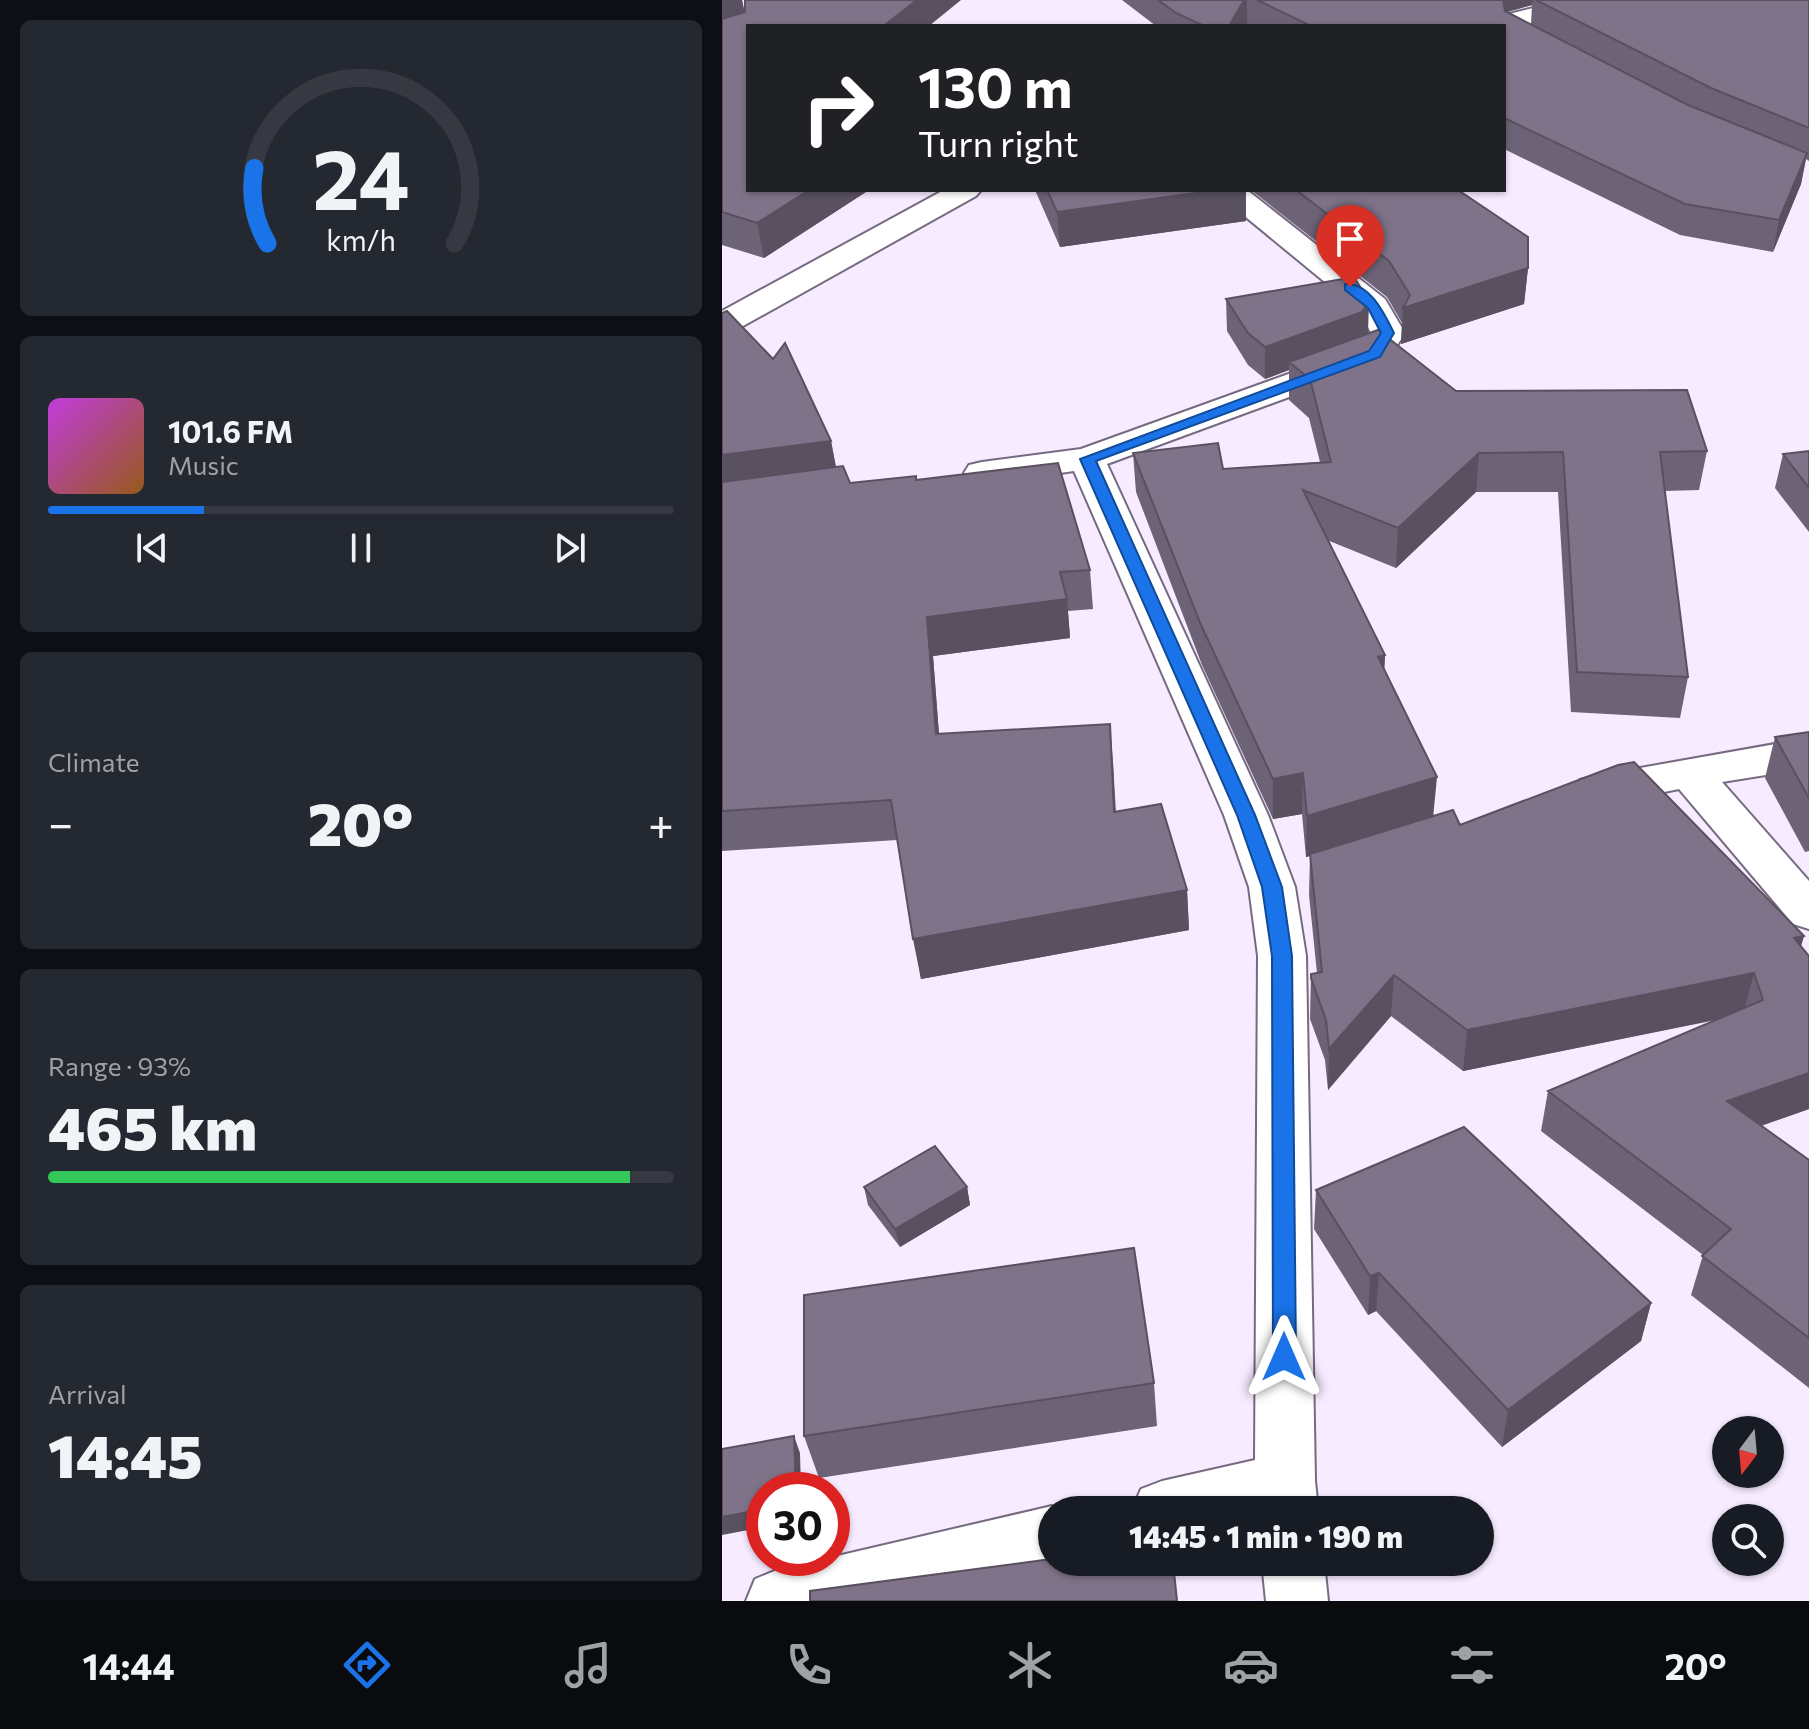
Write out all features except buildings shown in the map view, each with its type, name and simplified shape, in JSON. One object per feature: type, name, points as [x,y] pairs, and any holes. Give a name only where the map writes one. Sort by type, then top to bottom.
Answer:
[{"type":"street","points":[[1506,25],[1596,0]]},
{"type":"street","points":[[1475,12],[1497,24]]},
{"type":"street","points":[[1506,28],[1531,41]]},
{"type":"street","points":[[722,324],[962,192]]},
{"type":"street","points":[[950,477],[1087,459],[1375,354],[1388,333],[1374,306],[1231,192]]},
{"type":"street","points":[[1087,459],[1246,815],[1272,887],[1282,956],[1286,1496]]},
{"type":"street","points":[[1559,798],[1689,772],[1809,753]]},
{"type":"street","points":[[1689,772],[1809,912]]},
{"type":"street","points":[[1272,887],[1317,873]]},
{"type":"street","points":[[777,1601],[1038,1539]]},
{"type":"street","points":[[1294,1576],[1297,1601]]},
{"type":"route","points":[[1284,1357],[1282,956],[1272,887],[1246,815],[1087,459],[1375,354],[1388,333],[1374,306],[1350,287]]}]
